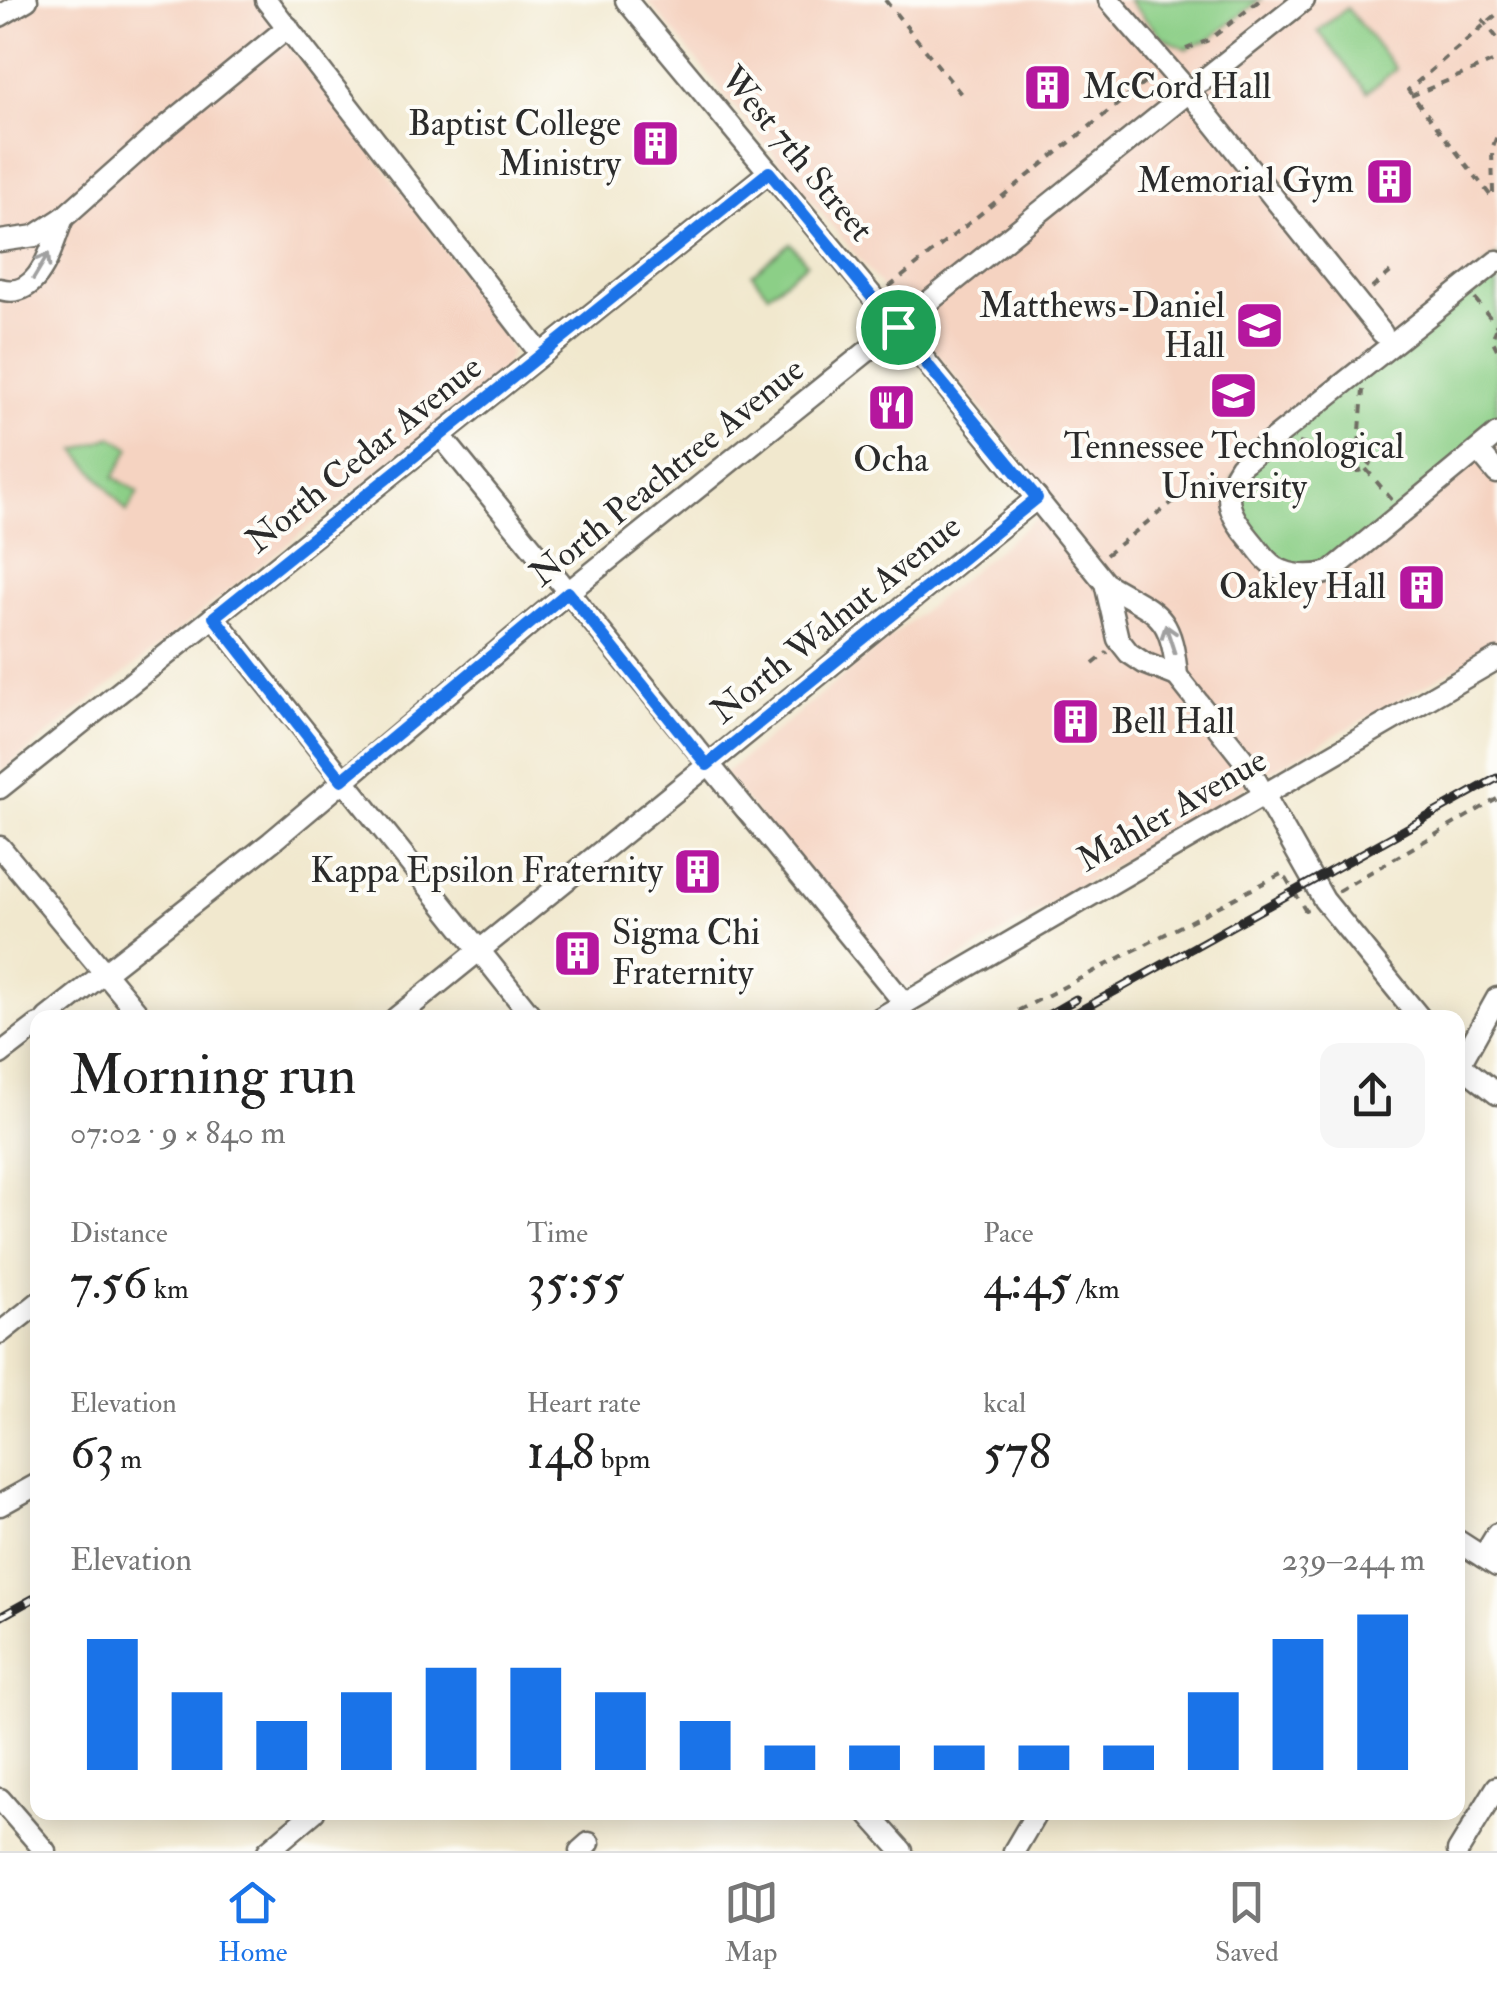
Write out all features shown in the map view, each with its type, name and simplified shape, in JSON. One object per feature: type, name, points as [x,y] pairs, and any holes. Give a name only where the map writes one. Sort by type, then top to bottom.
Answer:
[{"type":"street","points":[[266,0],[540,353]]},
{"type":"street","name":"West 7th Street","points":[[626,0],[1105,583],[1152,608],[1164,622],[1175,652],[1177,676]]},
{"type":"street","points":[[1109,0],[1196,87],[1382,333]]},
{"type":"street","name":"North Peachtree Avenue","points":[[56,1010],[271,842],[568,592],[1304,0]]},
{"type":"street","points":[[0,30],[13,9]]},
{"type":"street","points":[[0,240],[35,236],[63,218],[179,115],[288,27]]},
{"type":"street","name":"North Cedar Avenue","points":[[0,788],[769,172]]},
{"type":"street","points":[[0,288],[21,289],[36,279],[63,218]]},
{"type":"street","points":[[1497,261],[1240,466],[1233,477],[1228,503],[1232,518],[1271,565],[1285,573],[1317,576],[1330,572],[1497,434]]},
{"type":"street","points":[[440,436],[906,1004]]},
{"type":"street","points":[[1482,455],[1497,473]]},
{"type":"street","name":"North Walnut Avenue","points":[[406,1010],[1037,498]]},
{"type":"street","name":"West 7th Street","points":[[1105,583],[1118,639],[1144,663],[1177,676],[1246,762],[1324,900],[1413,1010]]},
{"type":"street","points":[[214,617],[525,1010]]},
{"type":"street","name":"Mahler Avenue","points":[[895,1010],[1497,659]]},
{"type":"street","points":[[0,847],[135,1010]]},
{"type":"street","points":[[1465,1053],[1497,998]]},
{"type":"street","points":[[0,1054],[30,1031]]},
{"type":"street","points":[[1465,1070],[1497,1094]]},
{"type":"street","points":[[0,1333],[30,1309]]},
{"type":"street","points":[[0,1504],[30,1488]]},
{"type":"street","points":[[1465,1545],[1490,1561],[1497,1534]]},
{"type":"street","points":[[1458,1851],[1497,1788]]},
{"type":"street","points":[[0,1799],[45,1851]]},
{"type":"street","points":[[269,1851],[305,1820]]},
{"type":"street","points":[[875,1820],[902,1851]]},
{"type":"street","points":[[1014,1851],[1032,1820]]},
{"type":"path","points":[[885,0],[961,94]]},
{"type":"path","points":[[1186,48],[1209,40],[1260,0]]},
{"type":"path","points":[[1497,14],[1484,21],[1408,90],[1492,194],[1492,149],[1497,136]]},
{"type":"path","points":[[1484,21],[1497,38]]},
{"type":"path","points":[[1410,96],[1497,60]]},
{"type":"path","points":[[889,287],[1157,73]]},
{"type":"path","points":[[1364,294],[1393,270]]},
{"type":"path","points":[[1497,328],[1492,339],[1497,348]]},
{"type":"path","points":[[1356,374],[1363,386],[1358,445]]},
{"type":"path","points":[[1285,431],[1294,441],[1344,457]]},
{"type":"path","points":[[1358,445],[1370,452],[1371,461],[1366,468],[1354,471],[1346,466],[1344,457],[1349,448],[1358,445]]},
{"type":"path","points":[[1219,475],[1222,462]]},
{"type":"path","points":[[1366,468],[1402,512]]},
{"type":"path","points":[[1093,664],[1111,648]]},
{"type":"path","points":[[1019,1010],[1283,873],[1305,910],[1497,799]]},
{"type":"shaded area","points":[[0,0],[255,0],[440,242],[504,335],[511,353],[502,373],[0,773]]},
{"type":"shaded area","name":"Tennessee Technological University","points":[[647,0],[1497,0],[1497,645],[1264,775],[921,982],[909,986],[896,981],[724,774],[1057,501]]},
{"type":"green space","points":[[1128,0],[1260,0],[1209,40],[1186,49],[1161,36]]},
{"type":"green space","points":[[1347,8],[1396,69],[1367,92],[1318,31]]},
{"type":"green space","points":[[790,243],[807,263],[768,294],[752,274]]},
{"type":"green space","points":[[1497,256],[1497,434],[1330,572],[1285,573],[1232,518],[1233,477]]},
{"type":"green space","points":[[112,437],[130,448],[114,477],[138,492],[127,512],[76,450]]},
{"type":"railway","points":[[1081,1010],[1497,778]]},
{"type":"railway","points":[[1057,1010],[1076,999]]},
{"type":"railway","points":[[0,1617],[30,1600]]},
{"type":"place","name":"McCord Hall","points":[[1048,87]]},
{"type":"place","name":"Baptist College Ministry","points":[[656,144]]},
{"type":"place","name":"Memorial Gym","points":[[1389,181]]},
{"type":"place","name":"Matthews-Daniel Hall","points":[[1260,326]]},
{"type":"place","name":"Tennessee Technological University","points":[[1234,395]]},
{"type":"place","name":"Ocha","points":[[891,408]]},
{"type":"place","name":"Oakley Hall","points":[[1421,587]]},
{"type":"place","name":"Bell Hall","points":[[1076,722]]},
{"type":"place","name":"Kappa Epsilon Fraternity","points":[[698,871]]},
{"type":"place","name":"Sigma Chi Fraternity","points":[[577,953]]},
{"type":"route","points":[[769,172],[898,327],[1037,498],[707,765],[568,592],[342,780],[214,617],[769,172]]}]
